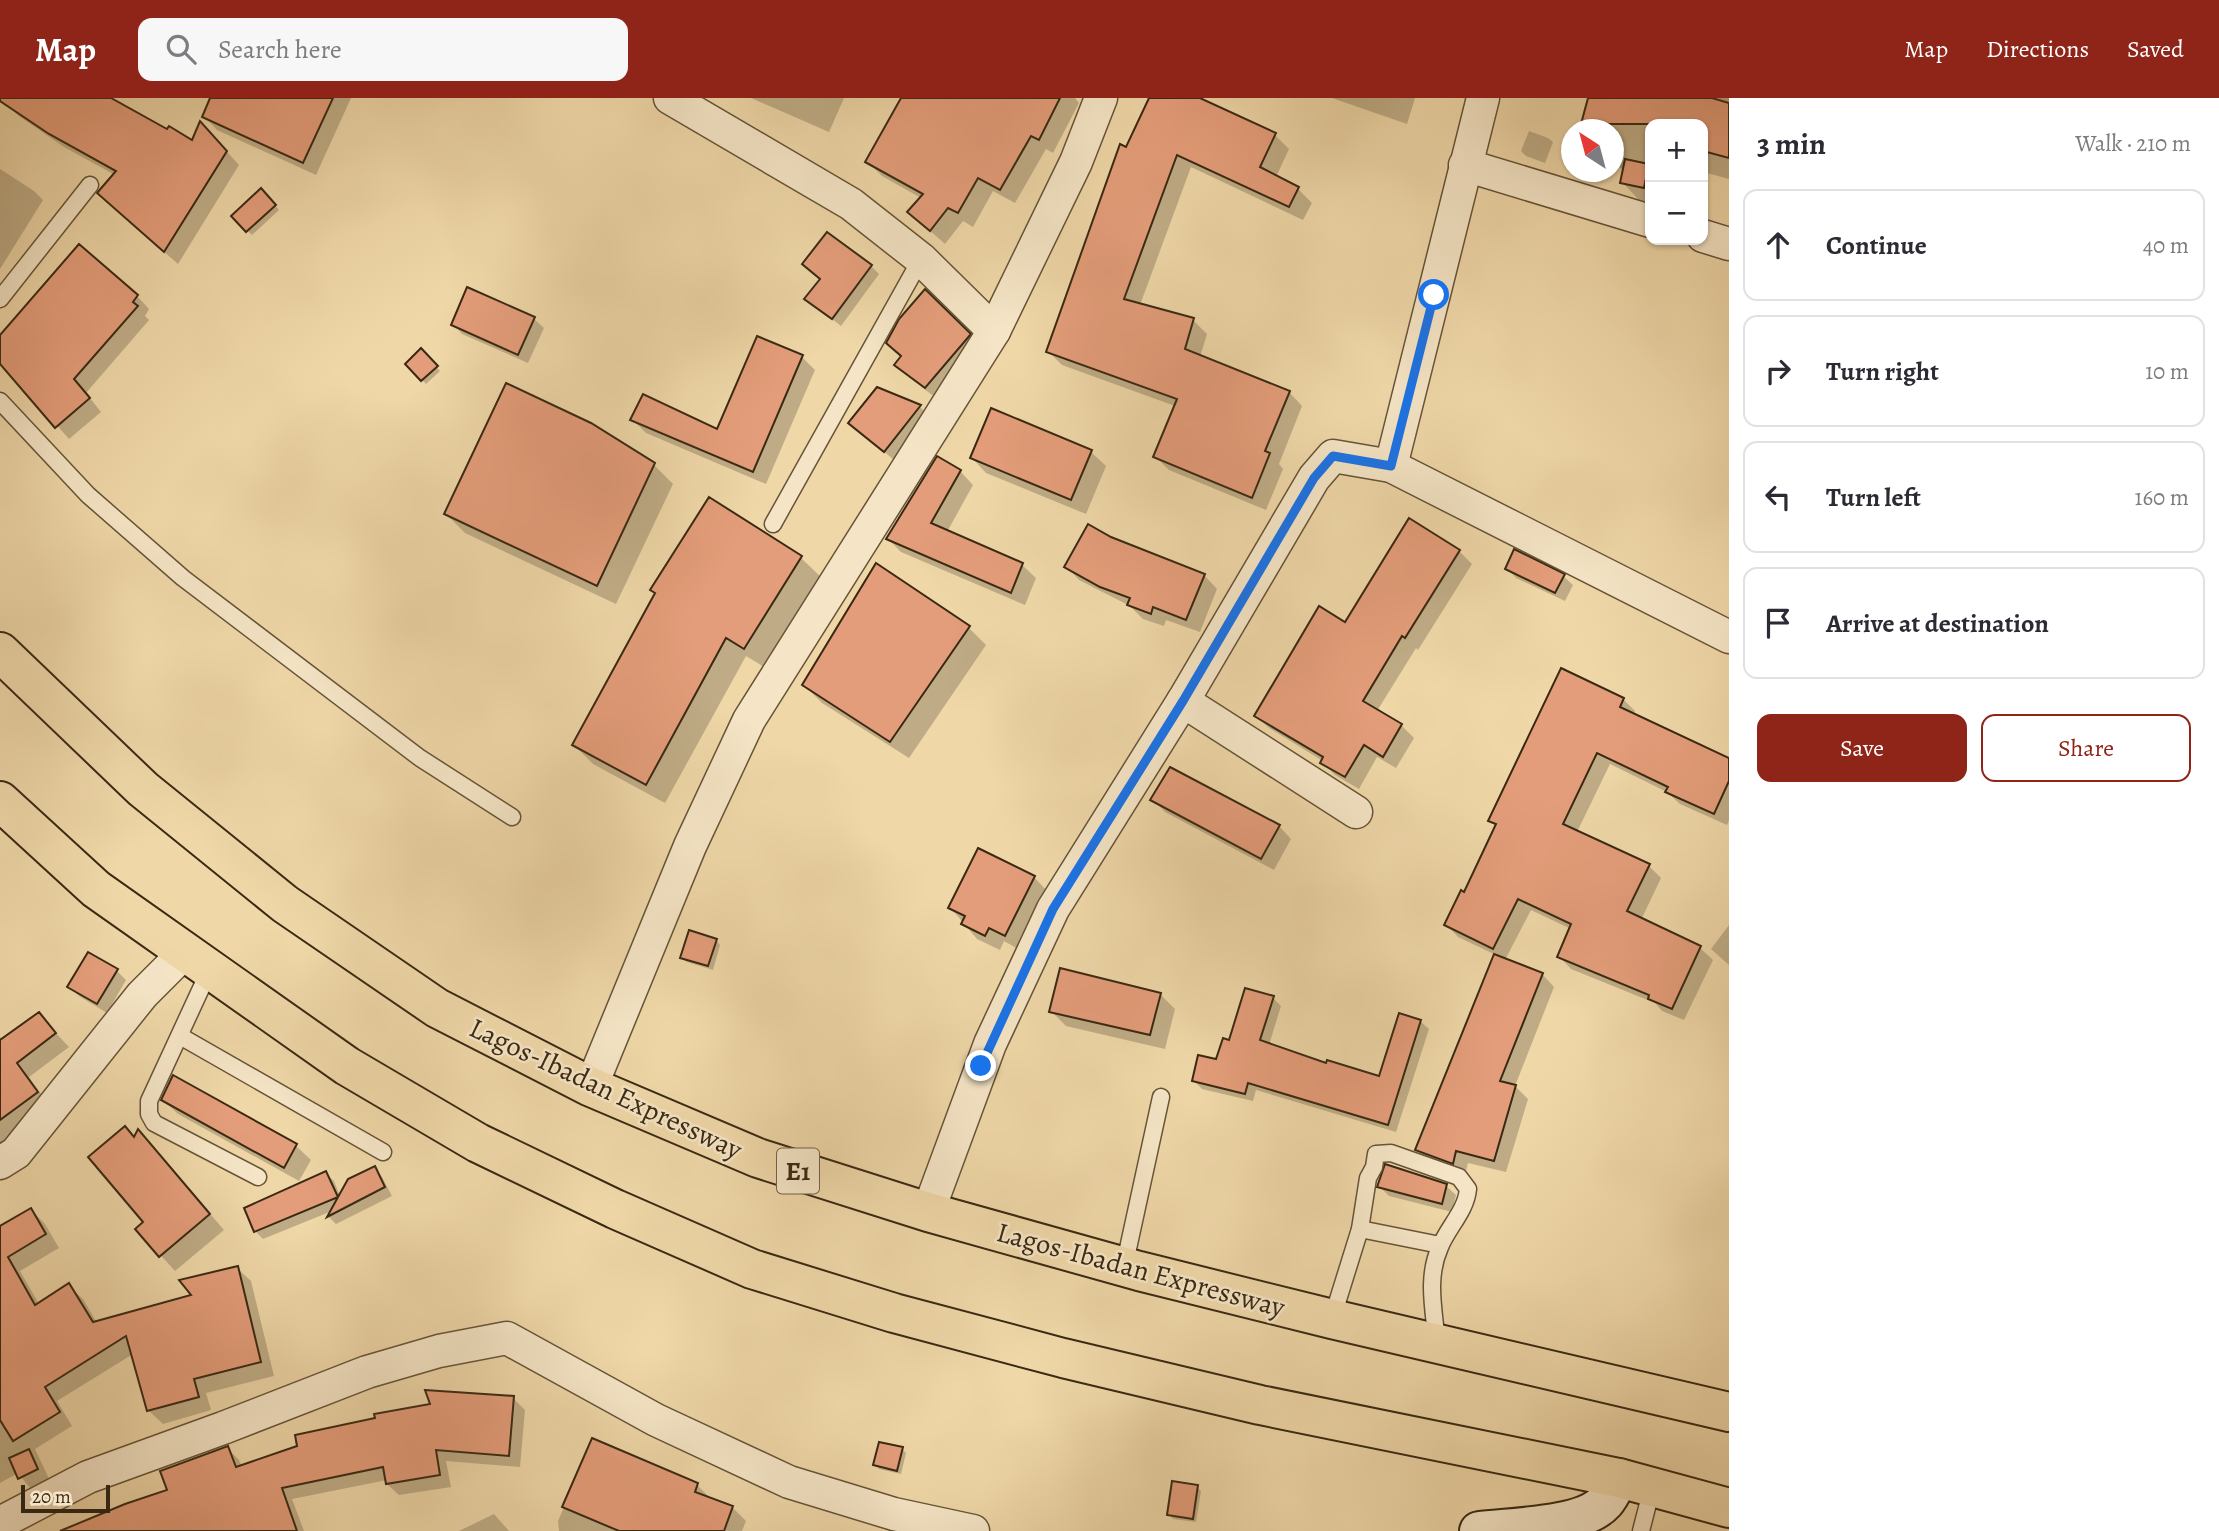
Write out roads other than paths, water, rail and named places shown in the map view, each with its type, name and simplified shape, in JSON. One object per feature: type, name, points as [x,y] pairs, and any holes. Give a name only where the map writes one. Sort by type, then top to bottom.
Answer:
[{"type":"highway","name":"Lagos-Ibadan Expressway","points":[[0,652],[144,789],[285,904],[437,1008],[591,1087],[758,1158],[928,1212],[1124,1267],[1332,1319],[1729,1412]]},
{"type":"highway","points":[[0,801],[96,889],[347,1066],[478,1143],[615,1209],[752,1269],[894,1313],[1063,1358],[1260,1405],[1635,1483],[1723,1511]]},
{"type":"main road","points":[[1479,1531],[1573,1525],[1635,1483]]},
{"type":"street","points":[[670,98],[851,204],[921,259],[994,331]]},
{"type":"street","points":[[591,1087],[690,846],[749,720],[994,331],[1076,162],[1101,98]]},
{"type":"street","points":[[1391,466],[1483,98]]},
{"type":"street","points":[[1465,165],[1645,219]]},
{"type":"street","points":[[1708,238],[1729,244]]},
{"type":"street","points":[[928,1212],[990,1044],[1053,909],[1183,701],[1323,465],[1333,456],[1391,466],[1729,637]]},
{"type":"street","points":[[1183,701],[1356,812]]},
{"type":"street","points":[[0,1163],[16,1153],[142,995],[198,961]]},
{"type":"street","points":[[0,1522],[88,1477],[223,1428],[367,1371],[439,1351],[508,1338],[656,1420],[789,1482],[894,1514],[973,1531]]},
{"type":"lane","points":[[0,299],[90,185]]},
{"type":"lane","points":[[773,524],[921,259]]},
{"type":"lane","points":[[0,401],[88,495],[183,578],[420,758],[512,817]]},
{"type":"lane","points":[[198,961],[180,1036],[149,1101],[149,1114],[154,1123],[258,1177]]},
{"type":"lane","points":[[180,1036],[383,1152]]},
{"type":"lane","points":[[1124,1267],[1161,1097]]},
{"type":"lane","points":[[1332,1319],[1360,1229],[1368,1178],[1374,1167],[1376,1154],[1391,1153],[1459,1177],[1468,1189],[1467,1198],[1440,1245],[1433,1268],[1431,1286],[1437,1343]]},
{"type":"lane","points":[[1360,1229],[1440,1245]]},
{"type":"lane","points":[[1635,1483],[1641,1531]]}]
